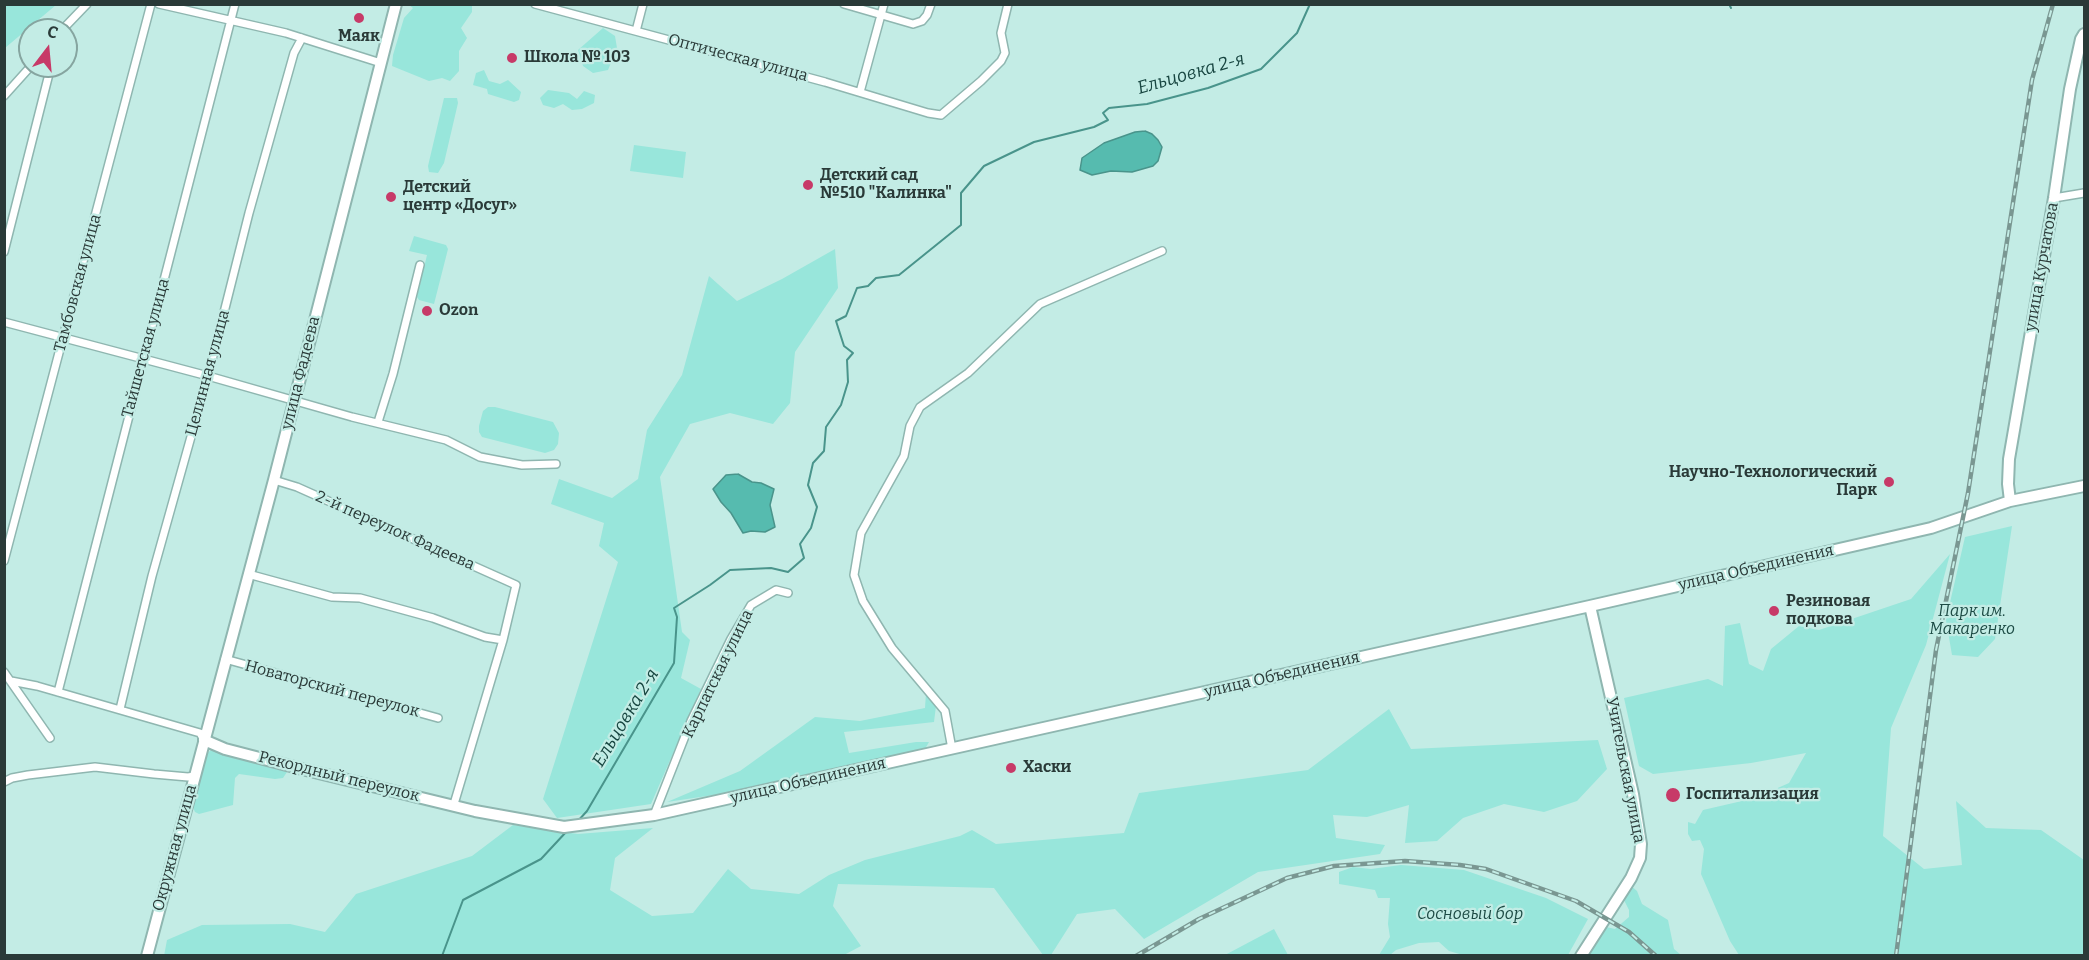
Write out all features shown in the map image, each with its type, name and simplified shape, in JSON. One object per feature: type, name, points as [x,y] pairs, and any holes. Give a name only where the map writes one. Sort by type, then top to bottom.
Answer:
[{"type":"main road","name":"улица Фадеева","points":[[204,740],[274,480],[396,4]]},
{"type":"main road","name":"улица Курчатова","points":[[2010,501],[2008,459],[2054,198],[2070,89],[2081,39],[2085,34]]},
{"type":"main road","name":"улица Объединения","points":[[475,811],[564,827],[654,815],[1931,528],[2010,501],[2085,486]]},
{"type":"main road","name":"Учительская улица","points":[[1581,956],[1636,868],[1640,858],[1641,844],[1633,794],[1590,606]]},
{"type":"main road","name":"Рекордный переулок","points":[[204,740],[302,769],[454,804],[475,811]]},
{"type":"main road","name":"Окружная улица","points":[[147,956],[204,740]]},
{"type":"street","points":[[74,18],[87,4]]},
{"type":"street","name":"Тамбовская улица","points":[[4,561],[151,4]]},
{"type":"street","points":[[159,4],[302,38],[381,63]]},
{"type":"street","name":"Тайшетская улица","points":[[58,692],[235,4]]},
{"type":"street","name":"Оптическая улица","points":[[535,4],[941,115],[1001,61],[1005,53],[1001,33],[1008,4]]},
{"type":"street","points":[[636,30],[643,4]]},
{"type":"street","points":[[844,4],[913,24],[922,21],[931,4]]},
{"type":"street","points":[[860,92],[884,4]]},
{"type":"street","name":"Целинная улица","points":[[120,709],[152,576],[208,376],[249,213],[294,53],[302,38]]},
{"type":"street","points":[[4,96],[20,78]]},
{"type":"street","points":[[4,252],[48,78]]},
{"type":"street","points":[[2054,198],[2085,193]]},
{"type":"street","points":[[952,749],[945,711],[892,648],[863,601],[854,575],[861,533],[904,456],[910,426],[920,407],[968,374],[1040,304],[1162,250]]},
{"type":"street","points":[[378,422],[393,374],[420,265]]},
{"type":"street","points":[[4,322],[446,440],[480,457],[522,465],[556,464]]},
{"type":"street","name":"2-й переулок Фадеева","points":[[274,480],[297,487],[516,585],[503,640]]},
{"type":"street","points":[[248,574],[332,597],[360,598],[433,618],[485,637],[503,640],[454,804]]},
{"type":"street","name":"Карпатская улица","points":[[654,815],[691,721],[731,639],[751,605],[776,590],[788,593]]},
{"type":"street","name":"Новаторский переулок","points":[[225,659],[438,718]]},
{"type":"street","points":[[4,672],[50,738]]},
{"type":"street","points":[[11,681],[120,709],[200,733],[204,740]]},
{"type":"street","points":[[4,782],[12,778],[34,774],[94,767],[195,776]]},
{"type":"green space","points":[[5,4],[56,4],[41,18],[18,18],[18,37],[5,48]]},
{"type":"green space","points":[[409,5],[472,5],[472,12],[461,28],[467,38],[459,51],[459,71],[450,81],[442,78],[429,81],[392,66],[404,18],[413,8]]},
{"type":"green space","points":[[603,28],[615,36],[617,48],[608,70],[593,73],[583,66],[578,50]]},
{"type":"green space","points":[[484,70],[489,81],[500,84],[508,80],[521,92],[519,100],[514,102],[488,94],[487,89],[473,85],[476,73]]},
{"type":"green space","points":[[548,90],[569,93],[577,99],[584,91],[595,95],[594,103],[582,109],[572,110],[563,104],[554,108],[543,105],[540,98]]},
{"type":"green space","points":[[444,98],[457,98],[458,103],[444,163],[438,173],[429,172],[428,166]]},
{"type":"green space","points":[[634,145],[686,152],[683,178],[630,171]]},
{"type":"green space","points":[[414,236],[446,245],[448,249],[434,304],[419,300],[417,297],[427,255],[409,251]]},
{"type":"green space","points":[[835,249],[838,288],[795,352],[790,403],[773,424],[730,413],[690,424],[660,477],[682,632],[690,640],[681,678],[701,689],[651,804],[557,818],[543,799],[618,562],[599,546],[604,523],[551,504],[559,479],[612,498],[638,479],[647,430],[682,375],[709,276],[737,301]]},
{"type":"green space","points":[[488,407],[553,422],[559,433],[558,444],[554,450],[545,453],[482,437],[479,426],[483,411]]},
{"type":"green space","name":"Парк им. Макаренко","points":[[2012,526],[1995,639],[1978,657],[1952,655],[1946,620],[1965,537]]},
{"type":"green space","points":[[1950,554],[1926,645],[1891,728],[1883,836],[1924,869],[1962,865],[1956,801],[1986,828],[2041,830],[2084,860],[2084,955],[1739,955],[1730,941],[1701,874],[1704,849],[1700,840],[1692,841],[1688,834],[1688,822],[1695,824],[1703,810],[1755,798],[1789,783],[1806,753],[1751,763],[1653,774],[1639,766],[1624,698],[1708,679],[1723,686],[1725,626],[1740,623],[1749,664],[1763,671],[1771,649],[1799,626],[1819,630],[1911,599]]},
{"type":"green space","points":[[926,693],[936,706],[934,722],[844,732],[849,753],[929,742],[925,749],[747,790],[667,802],[740,771],[815,717],[860,721],[925,708]]},
{"type":"green space","points":[[1389,709],[1411,749],[1598,740],[1607,769],[1577,801],[1544,812],[1504,804],[1463,818],[1437,841],[1405,843],[1409,805],[1367,817],[1333,815],[1336,838],[1385,845],[1380,854],[1258,872],[1144,939],[1115,909],[1077,914],[1051,955],[1043,955],[994,888],[838,884],[833,906],[861,946],[844,955],[164,956],[167,940],[202,925],[290,924],[325,932],[356,894],[472,856],[513,825],[578,834],[653,828],[615,858],[610,890],[652,916],[693,913],[728,869],[751,889],[799,894],[829,875],[865,860],[960,836],[972,830],[996,844],[1124,833],[1139,793],[1308,770]]},
{"type":"green space","points":[[211,750],[285,768],[287,772],[283,778],[275,779],[239,774],[235,778],[233,805],[199,814],[195,812],[191,803],[204,756]]},
{"type":"green space","name":"Сосновый бор","points":[[1401,865],[1464,870],[1546,898],[1588,919],[1568,955],[1463,955],[1449,951],[1439,942],[1419,943],[1396,950],[1390,955],[1379,955],[1390,937],[1388,924],[1390,898],[1378,898],[1375,890],[1339,884],[1339,872],[1353,867],[1371,869]]},
{"type":"green space","points":[[1630,885],[1637,891],[1642,904],[1668,920],[1674,949],[1681,955],[1587,956],[1606,927],[1615,929],[1629,917],[1629,910],[1624,900],[1625,888]]},
{"type":"green space","points":[[1274,929],[1288,955],[1225,955]]},
{"type":"shaded area","points":[[1145,131],[1152,134],[1162,147],[1158,161],[1153,166],[1132,172],[1111,171],[1092,175],[1080,170],[1082,158],[1104,143],[1135,132]]},
{"type":"shaded area","points":[[738,474],[752,482],[774,489],[770,505],[775,527],[765,532],[743,533],[721,502],[713,489],[726,475]]},
{"type":"waterway","name":"Ельцовка 2-я","points":[[577,822],[587,811],[674,663],[677,617],[674,608],[730,570],[771,568],[788,572],[804,558],[800,544],[811,528],[817,507],[808,485],[813,463],[824,451],[826,427],[841,405],[848,382],[847,360],[853,353],[844,346],[836,321],[846,316],[857,288],[868,286],[876,278],[899,275],[961,225],[961,193],[984,166],[1034,142],[1094,127],[1108,120],[1103,113],[1109,108],[1147,104],[1208,88],[1261,69],[1297,33],[1310,4]]},
{"type":"waterway","name":"Ельцовка 2-я","points":[[1729,4],[1731,8]]},
{"type":"waterway","name":"Ельцовка 2-я","points":[[442,956],[463,900],[541,859],[567,831]]},
{"type":"railway","points":[[1896,956],[1936,650],[1968,493],[2032,80],[2053,4]]},
{"type":"railway","points":[[1136,956],[1199,919],[1287,878],[1334,866],[1405,861],[1486,869],[1576,901],[1629,932],[1656,956]]},
{"type":"place","name":"Маяк","points":[[359,18]]},
{"type":"place","name":"Школа № 103","points":[[512,58]]},
{"type":"place","name":"Детский сад №510 \"Калинка\"","points":[[808,185]]},
{"type":"place","name":"Детский центр «Досуг»","points":[[391,197]]},
{"type":"place","name":"Ozon","points":[[427,311]]},
{"type":"place","name":"Научно-Технологический Парк","points":[[1889,482]]},
{"type":"place","name":"Резиновая подкова","points":[[1774,611]]},
{"type":"place","name":"Хаски","points":[[1011,768]]},
{"type":"place","name":"Госпитализация","points":[[1673,795]]}]
